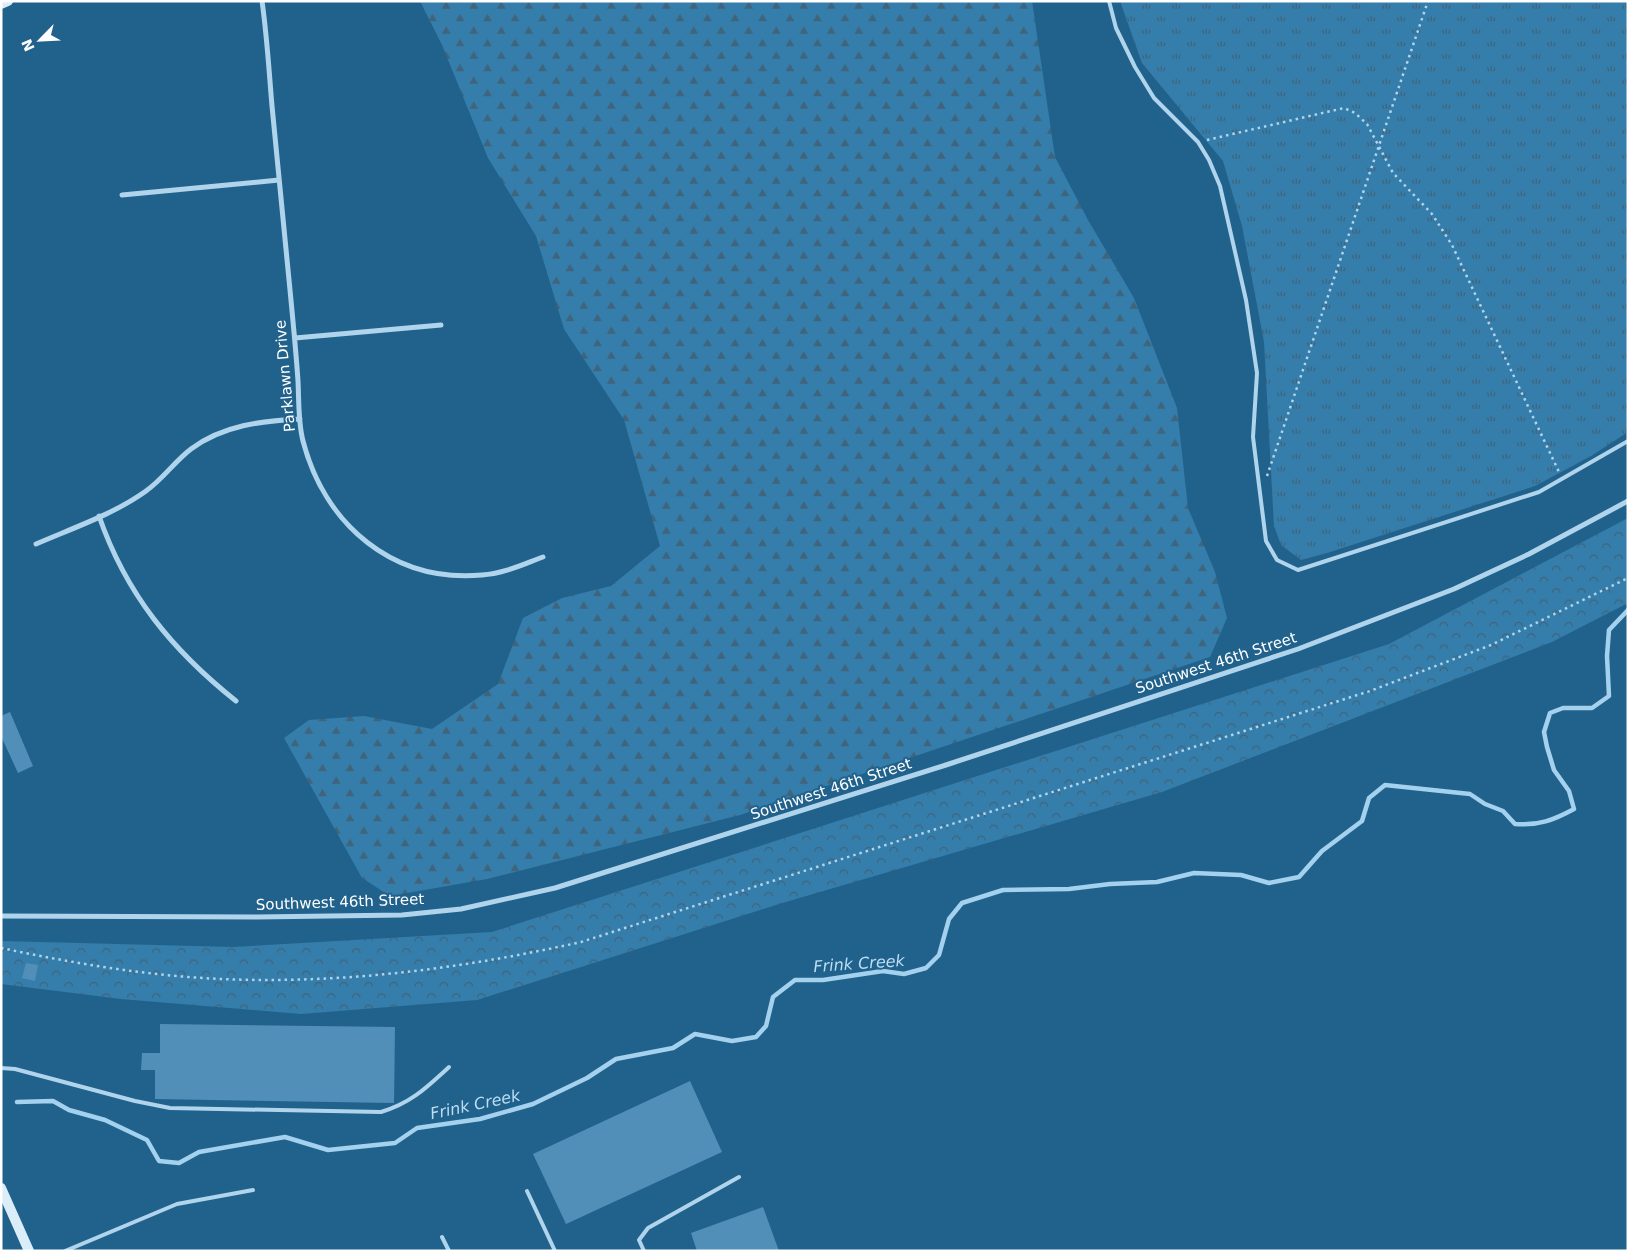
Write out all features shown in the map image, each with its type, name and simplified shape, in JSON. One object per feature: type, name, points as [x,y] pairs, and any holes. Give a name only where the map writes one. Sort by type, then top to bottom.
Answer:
[{"type":"main road","points":[[1,4],[8,1]]},
{"type":"main road","points":[[1,1188],[28,1251]]},
{"type":"street","name":"Parklawn Drive","points":[[262,1],[295,338],[300,419],[303,439],[313,472],[329,502],[361,538],[388,557],[410,566],[450,576],[499,573],[544,557]]},
{"type":"street","points":[[122,195],[279,180]]},
{"type":"street","points":[[295,338],[441,325]]},
{"type":"street","points":[[36,544],[124,505],[148,490],[192,448],[219,433],[248,423],[300,419]]},
{"type":"street","name":"Southwest 46th Street","points":[[1,916],[402,915],[462,908],[555,888],[940,767],[1298,649],[1454,589],[1529,554],[1628,501]]},
{"type":"street","points":[[99,516],[130,585],[151,618],[176,648],[203,675],[236,701]]},
{"type":"lane","points":[[1109,1],[1116,28],[1135,68],[1154,98],[1198,142],[1209,160],[1220,186],[1246,300],[1257,373],[1253,437],[1260,496],[1266,541],[1277,560],[1298,570],[1539,492],[1628,441]]},
{"type":"lane","points":[[1,1068],[15,1069],[135,1101],[170,1108],[381,1112],[400,1106],[418,1095],[449,1067]]},
{"type":"lane","points":[[644,1251],[639,1240],[648,1228],[739,1177]]},
{"type":"lane","points":[[65,1251],[177,1204],[253,1190]]},
{"type":"lane","points":[[527,1191],[555,1251]]},
{"type":"lane","points":[[442,1237],[449,1251]]},
{"type":"path","points":[[1260,496],[1428,1]]},
{"type":"path","points":[[1198,142],[1344,108],[1355,113],[1367,124],[1378,148],[1393,173],[1432,214],[1452,245],[1562,480]]},
{"type":"path","points":[[1,948],[126,970],[188,977],[253,980],[386,975],[452,967],[522,955],[581,942],[1370,691],[1491,645],[1628,578]]},
{"type":"green space","points":[[420,1],[1032,1],[1055,157],[1088,220],[1134,298],[1177,408],[1188,508],[1215,572],[1227,618],[1210,657],[740,815],[487,879],[390,896],[362,878],[284,738],[309,720],[364,716],[432,729],[498,684],[523,618],[562,598],[611,586],[660,546],[624,420],[564,329],[536,236],[488,158],[442,45]]},
{"type":"green space","points":[[1120,1],[1628,1],[1628,432],[1591,456],[1535,486],[1301,560],[1281,545],[1274,526],[1264,342],[1242,226],[1223,161],[1142,63]]},
{"type":"green space","points":[[1628,518],[1628,603],[1552,642],[1162,792],[779,904],[477,1000],[301,1014],[121,999],[1,984],[1,941],[233,947],[492,932],[1389,644]]},
{"type":"building","points":[[10,712],[33,766],[18,773],[1,736],[1,716]]},
{"type":"building","points":[[26,963],[38,965],[35,981],[22,978]]},
{"type":"building","points":[[160,1024],[395,1027],[394,1103],[155,1099],[155,1070],[141,1070],[142,1053],[160,1053]]},
{"type":"building","points":[[690,1081],[722,1152],[566,1224],[533,1154]]},
{"type":"building","points":[[763,1207],[779,1251],[697,1251],[691,1233]]},
{"type":"waterway","name":"Frink Creek","points":[[17,1102],[53,1101],[69,1110],[105,1120],[147,1140],[159,1161],[179,1163],[199,1152],[285,1137],[328,1150],[395,1143],[417,1128],[480,1119],[533,1104],[587,1078],[616,1059],[673,1048],[695,1034],[732,1041],[756,1037],[766,1026],[773,997],[795,980],[823,980],[883,971],[904,974],[926,968],[939,955],[949,919],[962,903],[1003,890],[1069,889],[1110,884],[1157,882],[1194,873],[1241,875],[1269,883],[1299,877],[1322,851],[1362,821],[1369,798],[1385,785],[1470,794],[1485,804],[1503,811],[1515,824],[1531,824],[1546,821],[1574,809],[1569,791],[1554,770],[1547,747],[1544,732],[1550,713],[1563,708],[1592,708],[1609,696],[1607,656],[1609,630],[1628,610]]}]
